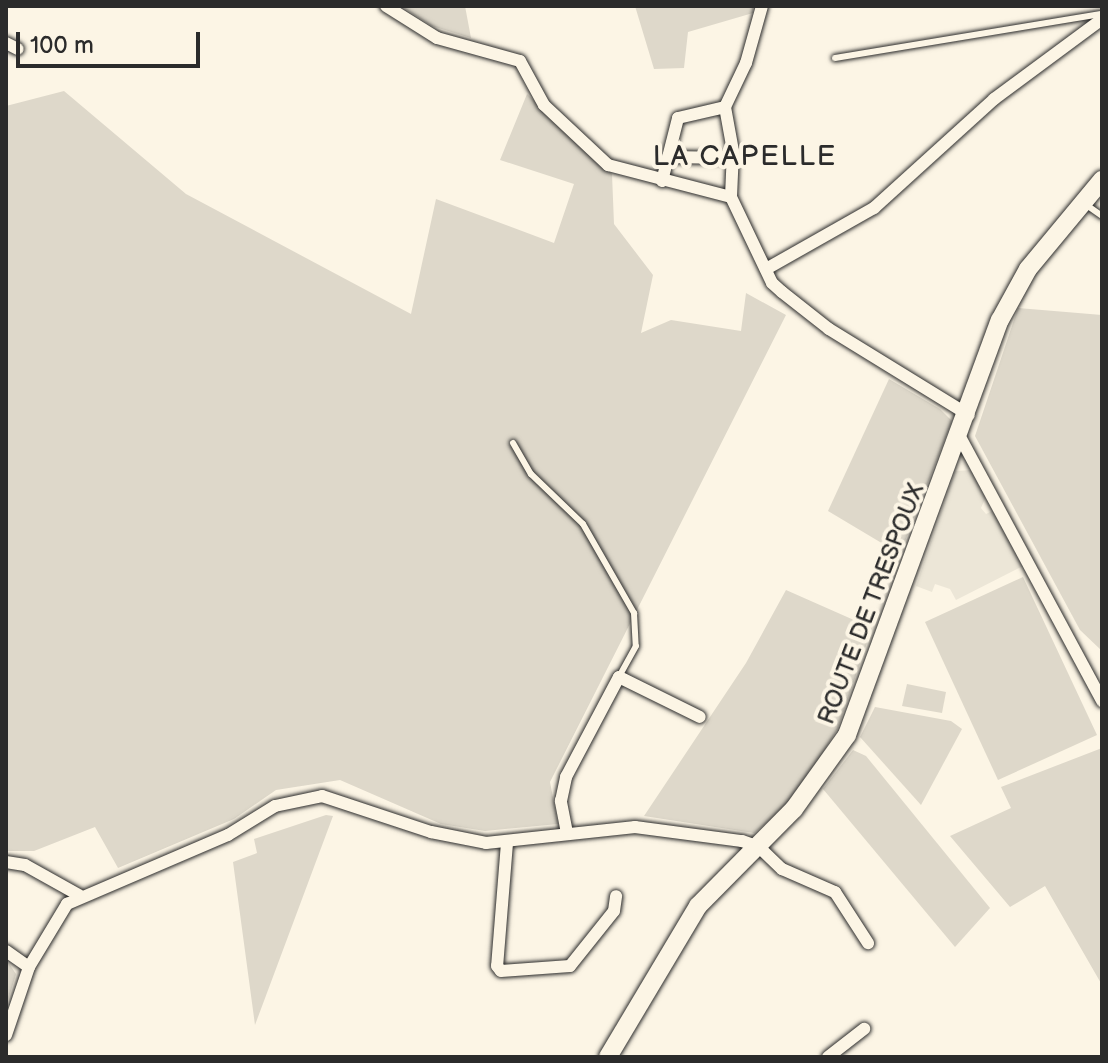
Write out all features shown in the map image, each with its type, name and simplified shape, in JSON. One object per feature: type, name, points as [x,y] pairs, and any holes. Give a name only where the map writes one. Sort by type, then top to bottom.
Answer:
[{"type":"street","points":[[386,6],[437,38],[520,61],[544,105],[608,165],[731,197]]},
{"type":"street","points":[[762,6],[728,112],[733,158],[731,197],[766,269],[782,292],[829,329],[969,415]]},
{"type":"street","points":[[766,269],[874,208],[994,99],[1102,16]]},
{"type":"street","points":[[662,181],[678,118],[728,112]]},
{"type":"street","points":[[668,157],[733,158]]},
{"type":"street","name":"ROUTE DE TRESPOUX","points":[[608,1057],[698,906],[794,809],[847,735],[969,415],[1000,320],[1028,269],[1102,180]]},
{"type":"street","points":[[960,437],[1102,701]]},
{"type":"street","points":[[567,833],[561,801],[566,777],[619,677],[700,717]]},
{"type":"street","points":[[6,1035],[29,967],[48,929],[79,895],[228,835],[275,806],[322,796],[458,840],[507,843],[567,833],[635,827],[759,847],[782,869],[835,892],[868,943]]},
{"type":"street","points":[[507,843],[497,966],[501,971],[570,966],[614,911],[616,896]]},
{"type":"street","points":[[6,862],[25,865],[79,895]]},
{"type":"street","points":[[6,951],[29,967]]},
{"type":"street","points":[[828,1057],[864,1029]]},
{"type":"lane","points":[[835,58],[1102,16]]},
{"type":"lane","points":[[1083,202],[1102,216]]},
{"type":"lane","points":[[513,443],[531,474],[583,524],[634,613],[636,646],[619,677]]},
{"type":"shaded area","points":[[401,6],[465,6],[471,38],[432,26]]},
{"type":"shaded area","points":[[635,6],[753,6],[753,13],[688,32],[684,68],[654,69]]},
{"type":"shaded area","points":[[64,91],[186,194],[411,314],[436,199],[554,243],[574,184],[500,160],[527,94],[612,174],[614,224],[653,275],[641,333],[671,320],[741,331],[746,293],[786,315],[550,782],[558,824],[485,831],[441,824],[340,780],[276,790],[234,819],[118,868],[95,827],[34,851],[6,851],[6,106]]},
{"type":"shaded area","points":[[1018,308],[1102,315],[1102,651],[1080,630],[975,436]]},
{"type":"shaded area","points":[[889,379],[940,409],[952,421],[900,554],[828,511]]},
{"type":"shaded area","points":[[975,470],[987,494],[981,508],[986,514],[996,509],[1025,565],[956,600],[950,589],[935,584],[932,592],[916,586],[955,471]]},
{"type":"shaded area","points":[[1023,577],[1097,735],[998,780],[925,622]]},
{"type":"shaded area","points":[[786,590],[872,628],[838,728],[808,777],[782,810],[754,833],[644,816],[746,663]]},
{"type":"shaded area","points":[[907,684],[946,692],[942,713],[902,706]]},
{"type":"shaded area","points":[[875,707],[951,721],[962,729],[921,805],[860,737]]},
{"type":"shaded area","points":[[1102,748],[1102,985],[1045,886],[1010,907],[950,836],[1011,808],[1001,787]]},
{"type":"shaded area","points":[[853,750],[866,756],[990,908],[955,947],[823,789]]},
{"type":"shaded area","points":[[326,815],[333,816],[255,1025],[233,862],[257,853],[254,839]]},
{"type":"shaded area","points":[[6,959],[16,974],[6,1007]]},
{"type":"district","name":"LA CAPELLE","points":[[745,157]]}]
